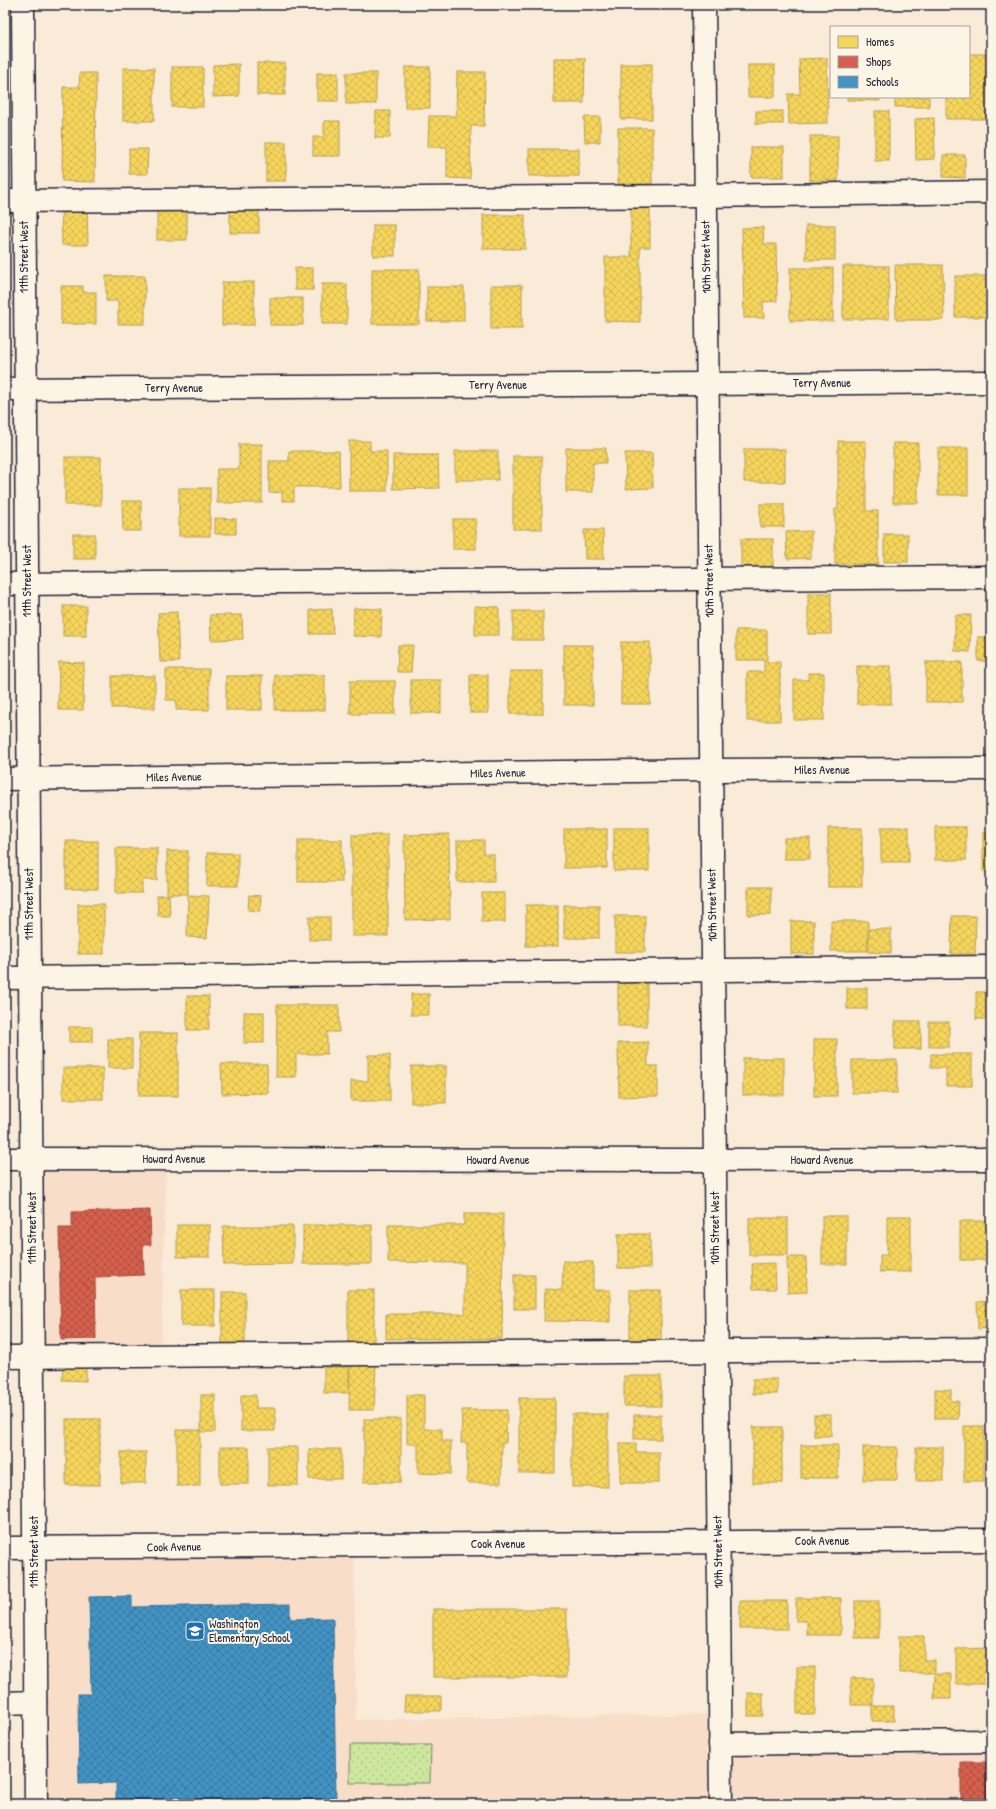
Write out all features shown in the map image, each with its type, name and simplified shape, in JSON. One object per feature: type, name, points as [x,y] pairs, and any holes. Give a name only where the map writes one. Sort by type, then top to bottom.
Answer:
[{"type":"street","name":"11th Street West","points":[[23,5],[15,201],[15,389],[27,584],[36,1804]]},
{"type":"street","name":"10th Street West","points":[[704,5],[721,1804]]},
{"type":"street","points":[[15,201],[705,196],[991,192]]},
{"type":"street","name":"Terry Avenue","points":[[15,389],[991,382]]},
{"type":"street","points":[[5,584],[991,577]]},
{"type":"street","name":"Miles Avenue","points":[[5,780],[711,770],[991,769]]},
{"type":"street","points":[[5,978],[991,967]]},
{"type":"street","name":"Howard Avenue","points":[[5,1159],[991,1159]]},
{"type":"street","points":[[5,1357],[991,1348]]},
{"type":"street","name":"Cook Avenue","points":[[5,1548],[991,1540]]},
{"type":"street","points":[[5,1703],[35,1702]]},
{"type":"street","points":[[720,1744],[991,1741]]},
{"type":"shaded area","points":[[31,1159],[166,1159],[161,1356],[32,1357]]},
{"type":"shaded area","name":"Washington Elementary School","points":[[354,1545],[356,1720],[720,1714],[720,1744],[991,1741],[991,1804],[36,1804],[34,1548]]},
{"type":"green space","points":[[350,1745],[431,1745],[430,1783],[350,1783]]},
{"type":"building: Homes","points":[[970,54],[986,54],[986,119],[946,119],[946,98],[970,98]]},
{"type":"building: Homes","points":[[554,58],[585,58],[584,103],[554,103]]},
{"type":"building: Homes","points":[[827,58],[828,123],[789,124],[788,94],[800,94],[799,59]]},
{"type":"building: Homes","points":[[257,63],[285,63],[285,95],[257,95]]},
{"type":"building: Homes","points":[[239,64],[239,96],[213,97],[213,65]]},
{"type":"building: Homes","points":[[621,64],[652,64],[652,119],[621,119]]},
{"type":"building: Homes","points":[[748,65],[775,65],[775,97],[748,97]]},
{"type":"building: Homes","points":[[172,67],[203,67],[203,107],[172,107]]},
{"type":"building: Homes","points":[[405,67],[430,67],[430,108],[405,108]]},
{"type":"building: Homes","points":[[123,68],[154,68],[154,121],[123,121]]},
{"type":"building: Homes","points":[[457,72],[485,72],[484,126],[471,126],[470,179],[447,178],[447,147],[428,147],[429,116],[456,116]]},
{"type":"building: Homes","points":[[80,73],[96,73],[95,182],[62,181],[63,87],[79,87]]},
{"type":"building: Homes","points":[[317,73],[338,73],[338,101],[317,101]]},
{"type":"building: Homes","points":[[346,73],[376,73],[376,104],[346,104]]},
{"type":"building: Homes","points":[[847,98],[880,98],[880,101],[847,100]]},
{"type":"building: Homes","points":[[895,98],[929,98],[929,107],[895,107]]},
{"type":"building: Homes","points":[[376,111],[390,111],[390,138],[375,138]]},
{"type":"building: Homes","points":[[756,111],[783,111],[783,124],[756,124]]},
{"type":"building: Homes","points":[[875,111],[889,111],[889,161],[875,161]]},
{"type":"building: Homes","points":[[584,117],[600,117],[600,142],[585,142]]},
{"type":"building: Homes","points":[[934,118],[935,159],[916,160],[915,119]]},
{"type":"building: Homes","points":[[324,121],[340,121],[340,156],[313,156],[313,137],[324,137]]},
{"type":"building: Homes","points":[[618,128],[652,128],[652,184],[618,184]]},
{"type":"building: Homes","points":[[810,136],[838,136],[838,181],[810,181]]},
{"type":"building: Homes","points":[[266,142],[286,142],[286,181],[266,181]]},
{"type":"building: Homes","points":[[751,147],[784,147],[784,177],[751,177]]},
{"type":"building: Homes","points":[[129,149],[148,149],[147,174],[129,174]]},
{"type":"building: Homes","points":[[529,149],[579,149],[579,176],[529,176]]},
{"type":"building: Homes","points":[[943,155],[965,155],[965,178],[943,177]]},
{"type":"building: Homes","points":[[87,204],[88,245],[62,245],[61,205]]},
{"type":"building: Homes","points":[[230,205],[259,205],[259,233],[230,233]]},
{"type":"building: Homes","points":[[631,206],[650,206],[650,247],[640,247],[640,322],[605,321],[605,257],[631,257]]},
{"type":"building: Homes","points":[[157,210],[187,210],[187,240],[157,240]]},
{"type":"building: Homes","points":[[483,215],[525,215],[525,249],[483,249]]},
{"type":"building: Homes","points":[[373,225],[395,225],[395,256],[373,256]]},
{"type":"building: Homes","points":[[806,225],[835,225],[835,260],[806,260]]},
{"type":"building: Homes","points":[[763,227],[764,244],[776,244],[777,301],[763,302],[764,318],[744,318],[742,228]]},
{"type":"building: Homes","points":[[895,265],[943,265],[944,320],[896,320]]},
{"type":"building: Homes","points":[[843,266],[889,266],[889,319],[843,319]]},
{"type":"building: Homes","points":[[295,268],[313,268],[313,290],[295,290]]},
{"type":"building: Homes","points":[[790,268],[833,268],[833,321],[790,321]]},
{"type":"building: Homes","points":[[372,269],[419,269],[419,324],[372,324]]},
{"type":"building: Homes","points":[[106,276],[145,276],[145,324],[118,324],[118,301],[106,301]]},
{"type":"building: Homes","points":[[955,276],[990,276],[990,317],[955,317]]},
{"type":"building: Homes","points":[[222,282],[254,282],[254,325],[222,325]]},
{"type":"building: Homes","points":[[322,284],[347,284],[347,324],[322,324]]},
{"type":"building: Homes","points":[[491,285],[522,285],[522,329],[491,329]]},
{"type":"building: Homes","points":[[61,286],[83,286],[83,292],[96,292],[96,324],[61,324]]},
{"type":"building: Homes","points":[[427,287],[464,287],[464,321],[427,321]]},
{"type":"building: Homes","points":[[270,298],[303,298],[303,325],[270,325]]},
{"type":"building: Homes","points":[[349,441],[370,441],[370,451],[387,451],[387,491],[349,491]]},
{"type":"building: Homes","points":[[838,441],[866,441],[866,511],[878,511],[878,565],[835,564],[835,509],[838,509]]},
{"type":"building: Homes","points":[[893,443],[918,443],[918,503],[893,503]]},
{"type":"building: Homes","points":[[239,444],[262,444],[262,503],[217,503],[217,469],[239,469]]},
{"type":"building: Homes","points":[[566,448],[606,448],[606,463],[593,463],[593,492],[566,492]]},
{"type":"building: Homes","points":[[938,448],[968,448],[968,495],[938,495]]},
{"type":"building: Homes","points":[[744,449],[785,449],[785,482],[744,482]]},
{"type":"building: Homes","points":[[289,451],[339,451],[340,487],[294,487],[294,501],[282,501],[282,492],[269,493],[269,461],[289,461]]},
{"type":"building: Homes","points":[[455,451],[498,451],[498,480],[455,480]]},
{"type":"building: Homes","points":[[625,453],[652,453],[653,488],[626,489]]},
{"type":"building: Homes","points":[[393,455],[438,455],[439,488],[393,489]]},
{"type":"building: Homes","points":[[513,456],[542,456],[542,529],[513,529]]},
{"type":"building: Homes","points":[[65,457],[101,457],[101,505],[65,505]]},
{"type":"building: Homes","points":[[179,488],[210,488],[210,536],[179,536]]},
{"type":"building: Homes","points":[[122,501],[141,501],[141,531],[123,531]]},
{"type":"building: Homes","points":[[760,504],[784,504],[784,527],[760,527]]},
{"type":"building: Homes","points":[[215,518],[236,519],[236,534],[215,534]]},
{"type":"building: Homes","points":[[453,519],[476,519],[476,549],[453,549]]},
{"type":"building: Homes","points":[[584,530],[603,530],[604,559],[585,559]]},
{"type":"building: Homes","points":[[811,531],[811,558],[787,559],[786,532]]},
{"type":"building: Homes","points":[[73,534],[95,534],[95,559],[73,559]]},
{"type":"building: Homes","points":[[884,534],[908,534],[908,562],[884,562]]},
{"type":"building: Homes","points":[[741,539],[773,539],[773,567],[741,567]]},
{"type":"building: Homes","points":[[808,593],[831,593],[831,634],[808,634]]},
{"type":"building: Homes","points":[[63,606],[86,606],[86,636],[63,636]]},
{"type":"building: Homes","points":[[475,606],[499,607],[499,635],[475,635]]},
{"type":"building: Homes","points":[[354,608],[382,609],[381,637],[353,636]]},
{"type":"building: Homes","points":[[332,609],[333,634],[310,634],[310,610]]},
{"type":"building: Homes","points":[[513,611],[543,611],[543,640],[513,640]]},
{"type":"building: Homes","points":[[177,612],[179,662],[160,662],[158,613]]},
{"type":"building: Homes","points":[[210,615],[242,615],[243,639],[211,640]]},
{"type":"building: Homes","points":[[955,615],[971,615],[970,652],[955,651]]},
{"type":"building: Homes","points":[[736,630],[767,630],[767,662],[780,662],[780,721],[747,721],[747,672],[764,672],[764,660],[736,660]]},
{"type":"building: Homes","points":[[978,637],[991,637],[991,661],[978,661]]},
{"type":"building: Homes","points":[[621,642],[650,642],[650,704],[621,704]]},
{"type":"building: Homes","points":[[398,645],[413,645],[411,672],[397,672]]},
{"type":"building: Homes","points":[[564,645],[593,645],[593,705],[564,705]]},
{"type":"building: Homes","points":[[59,662],[84,663],[83,710],[58,710]]},
{"type":"building: Homes","points":[[926,662],[962,662],[962,702],[926,702]]},
{"type":"building: Homes","points":[[857,666],[891,666],[891,704],[857,704]]},
{"type":"building: Homes","points":[[166,669],[209,669],[209,710],[176,710],[176,700],[166,700]]},
{"type":"building: Homes","points":[[510,671],[543,671],[543,714],[510,714]]},
{"type":"building: Homes","points":[[808,673],[824,673],[824,720],[794,720],[794,680],[808,680]]},
{"type":"building: Homes","points":[[275,675],[325,675],[325,710],[275,710]]},
{"type":"building: Homes","points":[[470,675],[488,675],[488,713],[470,713]]},
{"type":"building: Homes","points":[[112,676],[155,676],[155,708],[112,708]]},
{"type":"building: Homes","points":[[226,676],[262,676],[262,710],[226,710]]},
{"type":"building: Homes","points":[[411,680],[441,680],[441,713],[411,713]]},
{"type":"building: Homes","points":[[350,681],[395,681],[395,714],[350,714]]},
{"type":"building: Homes","points":[[881,827],[909,827],[909,862],[881,862]]},
{"type":"building: Homes","points":[[935,827],[966,827],[966,860],[935,860]]},
{"type":"building: Homes","points":[[614,828],[649,828],[649,871],[614,871]]},
{"type":"building: Homes","points":[[828,828],[862,828],[862,887],[828,887]]},
{"type":"building: Homes","points":[[564,829],[607,829],[607,868],[564,868]]},
{"type":"building: Homes","points":[[983,833],[991,833],[991,871],[983,871]]},
{"type":"building: Homes","points":[[449,834],[450,919],[405,920],[404,835]]},
{"type":"building: Homes","points":[[352,835],[388,835],[388,936],[352,936]]},
{"type":"building: Homes","points":[[784,838],[810,838],[810,859],[784,859]]},
{"type":"building: Homes","points":[[298,840],[342,840],[342,882],[298,882]]},
{"type":"building: Homes","points":[[457,840],[484,840],[484,854],[494,854],[494,882],[457,882]]},
{"type":"building: Homes","points":[[66,841],[98,841],[98,889],[66,889]]},
{"type":"building: Homes","points":[[116,848],[157,848],[157,880],[142,880],[142,893],[116,893]]},
{"type":"building: Homes","points":[[167,851],[188,851],[188,894],[167,894]]},
{"type":"building: Homes","points":[[207,853],[238,853],[238,886],[207,886]]},
{"type":"building: Homes","points":[[748,887],[771,887],[771,915],[748,915]]},
{"type":"building: Homes","points":[[482,893],[505,893],[505,922],[482,922]]},
{"type":"building: Homes","points":[[157,895],[169,895],[170,916],[158,916]]},
{"type":"building: Homes","points":[[188,895],[209,896],[207,938],[187,937]]},
{"type":"building: Homes","points":[[249,895],[261,896],[260,911],[248,910]]},
{"type":"building: Homes","points":[[78,904],[104,904],[104,954],[78,954]]},
{"type":"building: Homes","points":[[526,905],[558,905],[558,946],[526,946]]},
{"type":"building: Homes","points":[[564,905],[599,905],[599,938],[564,938]]},
{"type":"building: Homes","points":[[615,916],[645,916],[645,952],[615,952]]},
{"type":"building: Homes","points":[[952,916],[976,916],[975,954],[951,954]]},
{"type":"building: Homes","points":[[309,917],[330,917],[330,940],[309,940]]},
{"type":"building: Homes","points":[[791,921],[814,921],[814,954],[791,954]]},
{"type":"building: Homes","points":[[831,921],[868,921],[868,951],[831,951]]},
{"type":"building: Homes","points":[[869,929],[891,929],[891,953],[868,952]]},
{"type":"building: Homes","points":[[618,983],[647,983],[647,1026],[618,1026]]},
{"type":"building: Homes","points":[[847,988],[867,988],[867,1009],[847,1009]]},
{"type":"building: Homes","points":[[976,992],[991,992],[991,1019],[976,1019]]},
{"type":"building: Homes","points":[[411,994],[429,994],[429,1015],[411,1015]]},
{"type":"building: Homes","points":[[187,996],[209,996],[209,1030],[187,1030]]},
{"type":"building: Homes","points":[[277,1005],[339,1005],[339,1032],[327,1032],[327,1054],[296,1054],[296,1077],[276,1077]]},
{"type":"building: Homes","points":[[244,1012],[264,1012],[264,1043],[244,1043]]},
{"type":"building: Homes","points":[[895,1021],[921,1021],[921,1049],[895,1049]]},
{"type":"building: Homes","points":[[929,1022],[949,1022],[949,1047],[929,1047]]},
{"type":"building: Homes","points":[[69,1027],[92,1027],[92,1042],[69,1042]]},
{"type":"building: Homes","points":[[139,1033],[178,1033],[178,1096],[139,1096]]},
{"type":"building: Homes","points":[[108,1039],[132,1039],[132,1068],[108,1068]]},
{"type":"building: Homes","points":[[814,1039],[837,1039],[837,1096],[814,1096]]},
{"type":"building: Homes","points":[[648,1042],[648,1066],[658,1066],[658,1096],[619,1097],[618,1043]]},
{"type":"building: Homes","points":[[931,1054],[972,1054],[972,1086],[946,1086],[946,1068],[931,1068]]},
{"type":"building: Homes","points":[[368,1055],[390,1055],[390,1101],[351,1101],[351,1081],[368,1081]]},
{"type":"building: Homes","points":[[743,1058],[784,1058],[784,1095],[743,1095]]},
{"type":"building: Homes","points":[[988,1058],[991,1058],[991,1097],[988,1097]]},
{"type":"building: Homes","points":[[852,1060],[897,1060],[897,1093],[852,1093]]},
{"type":"building: Homes","points":[[221,1064],[267,1064],[268,1093],[222,1094]]},
{"type":"building: Homes","points":[[411,1066],[446,1066],[446,1103],[411,1103]]},
{"type":"building: Homes","points":[[63,1068],[103,1068],[103,1099],[63,1099]]},
{"type":"building: Homes","points":[[464,1214],[503,1214],[502,1339],[386,1339],[386,1314],[465,1314],[465,1263],[388,1262],[388,1225],[464,1225]]},
{"type":"building: Homes","points":[[822,1216],[847,1216],[847,1264],[822,1264]]},
{"type":"building: Homes","points":[[887,1216],[911,1216],[911,1272],[880,1272],[880,1255],[887,1255]]},
{"type":"building: Homes","points":[[749,1218],[788,1218],[788,1255],[749,1255]]},
{"type":"building: Homes","points":[[960,1221],[991,1221],[991,1260],[960,1260]]},
{"type":"building: Homes","points":[[177,1225],[210,1225],[210,1257],[177,1257]]},
{"type":"building: Homes","points":[[303,1225],[372,1225],[372,1264],[303,1264]]},
{"type":"building: Homes","points":[[223,1226],[293,1226],[293,1264],[224,1265]]},
{"type":"building: Homes","points":[[618,1234],[650,1234],[650,1268],[618,1268]]},
{"type":"building: Homes","points":[[787,1257],[806,1257],[807,1292],[788,1293]]},
{"type":"building: Homes","points":[[563,1261],[593,1262],[593,1290],[610,1290],[610,1322],[544,1321],[545,1289],[562,1290]]},
{"type":"building: Homes","points":[[775,1263],[776,1289],[753,1289],[752,1264]]},
{"type":"building: Homes","points":[[514,1275],[535,1275],[535,1309],[514,1309]]},
{"type":"building: Homes","points":[[181,1290],[215,1290],[215,1326],[181,1326]]},
{"type":"building: Homes","points":[[348,1290],[374,1290],[374,1343],[348,1343]]},
{"type":"building: Homes","points":[[630,1290],[661,1290],[661,1343],[630,1343]]},
{"type":"building: Homes","points":[[222,1292],[245,1292],[245,1345],[222,1345]]},
{"type":"building: Homes","points":[[991,1301],[991,1328],[978,1329],[977,1302]]},
{"type":"building: Homes","points":[[63,1363],[86,1363],[86,1381],[62,1380]]},
{"type":"building: Homes","points":[[350,1363],[376,1364],[374,1410],[349,1410]]},
{"type":"building: Homes","points":[[324,1367],[349,1367],[349,1393],[324,1393]]},
{"type":"building: Homes","points":[[624,1376],[661,1376],[661,1406],[624,1406]]},
{"type":"building: Homes","points":[[753,1379],[777,1379],[777,1394],[753,1394]]},
{"type":"building: Homes","points":[[935,1389],[951,1390],[951,1401],[959,1401],[958,1419],[935,1419]]},
{"type":"building: Homes","points":[[201,1395],[215,1395],[215,1432],[201,1432]]},
{"type":"building: Homes","points":[[241,1395],[256,1395],[256,1408],[275,1408],[275,1431],[241,1431]]},
{"type":"building: Homes","points":[[407,1395],[424,1395],[424,1429],[442,1429],[442,1441],[451,1441],[451,1474],[418,1473],[418,1444],[407,1444]]},
{"type":"building: Homes","points":[[519,1398],[555,1398],[555,1473],[519,1473]]},
{"type":"building: Homes","points":[[462,1410],[507,1410],[506,1443],[502,1443],[501,1483],[467,1483],[467,1443],[461,1443]]},
{"type":"building: Homes","points":[[572,1414],[608,1414],[608,1487],[572,1487]]},
{"type":"building: Homes","points":[[634,1415],[661,1415],[661,1439],[634,1439]]},
{"type":"building: Homes","points":[[814,1415],[831,1415],[831,1436],[814,1436]]},
{"type":"building: Homes","points":[[66,1419],[100,1419],[100,1485],[66,1485]]},
{"type":"building: Homes","points":[[364,1419],[401,1419],[401,1482],[364,1482]]},
{"type":"building: Homes","points":[[964,1426],[984,1426],[984,1481],[964,1481]]},
{"type":"building: Homes","points":[[753,1427],[782,1427],[782,1483],[753,1483]]},
{"type":"building: Homes","points":[[177,1430],[200,1430],[200,1486],[177,1486]]},
{"type":"building: Homes","points":[[620,1443],[636,1443],[636,1452],[659,1452],[659,1483],[620,1483]]},
{"type":"building: Homes","points":[[801,1445],[838,1445],[838,1478],[801,1478]]},
{"type":"building: Homes","points":[[220,1447],[249,1447],[249,1484],[220,1484]]},
{"type":"building: Homes","points":[[268,1447],[298,1447],[298,1485],[268,1485]]},
{"type":"building: Homes","points":[[863,1447],[897,1447],[897,1480],[863,1480]]},
{"type":"building: Homes","points":[[916,1447],[943,1447],[943,1481],[916,1481]]},
{"type":"building: Homes","points":[[309,1449],[341,1449],[341,1479],[309,1479]]},
{"type":"building: Homes","points":[[121,1452],[146,1452],[146,1483],[121,1483]]},
{"type":"building: Homes","points":[[796,1598],[841,1598],[841,1635],[807,1635],[807,1621],[796,1621]]},
{"type":"building: Homes","points":[[740,1601],[787,1601],[787,1629],[740,1629]]},
{"type":"building: Homes","points":[[855,1601],[879,1601],[879,1638],[855,1638]]},
{"type":"building: Homes","points":[[433,1609],[567,1609],[567,1677],[433,1677]]},
{"type":"building: Homes","points":[[899,1636],[924,1636],[924,1660],[935,1660],[935,1673],[899,1673]]},
{"type":"building: Homes","points":[[991,1648],[991,1684],[956,1684],[956,1649]]},
{"type":"building: Homes","points":[[797,1667],[815,1667],[815,1714],[797,1714]]},
{"type":"building: Homes","points":[[935,1674],[951,1674],[951,1699],[934,1699]]},
{"type":"building: Homes","points":[[851,1678],[873,1678],[873,1706],[894,1706],[894,1721],[872,1721],[872,1705],[851,1705]]},
{"type":"building: Homes","points":[[748,1693],[763,1693],[763,1716],[748,1716]]},
{"type":"building: Homes","points":[[405,1696],[441,1696],[441,1711],[404,1711]]},
{"type":"building: Shops","points":[[150,1210],[151,1245],[143,1245],[144,1275],[95,1277],[96,1339],[61,1340],[59,1228],[72,1228],[72,1212]]},
{"type":"building: Shops","points":[[961,1762],[991,1762],[991,1804],[961,1804]]},
{"type":"building: Schools","points":[[132,1596],[132,1607],[290,1604],[290,1619],[333,1618],[336,1800],[116,1804],[116,1783],[79,1784],[78,1694],[91,1694],[89,1597]]},
{"type":"place","name":"Washington Elementary School","points":[[195,1631]]}]
